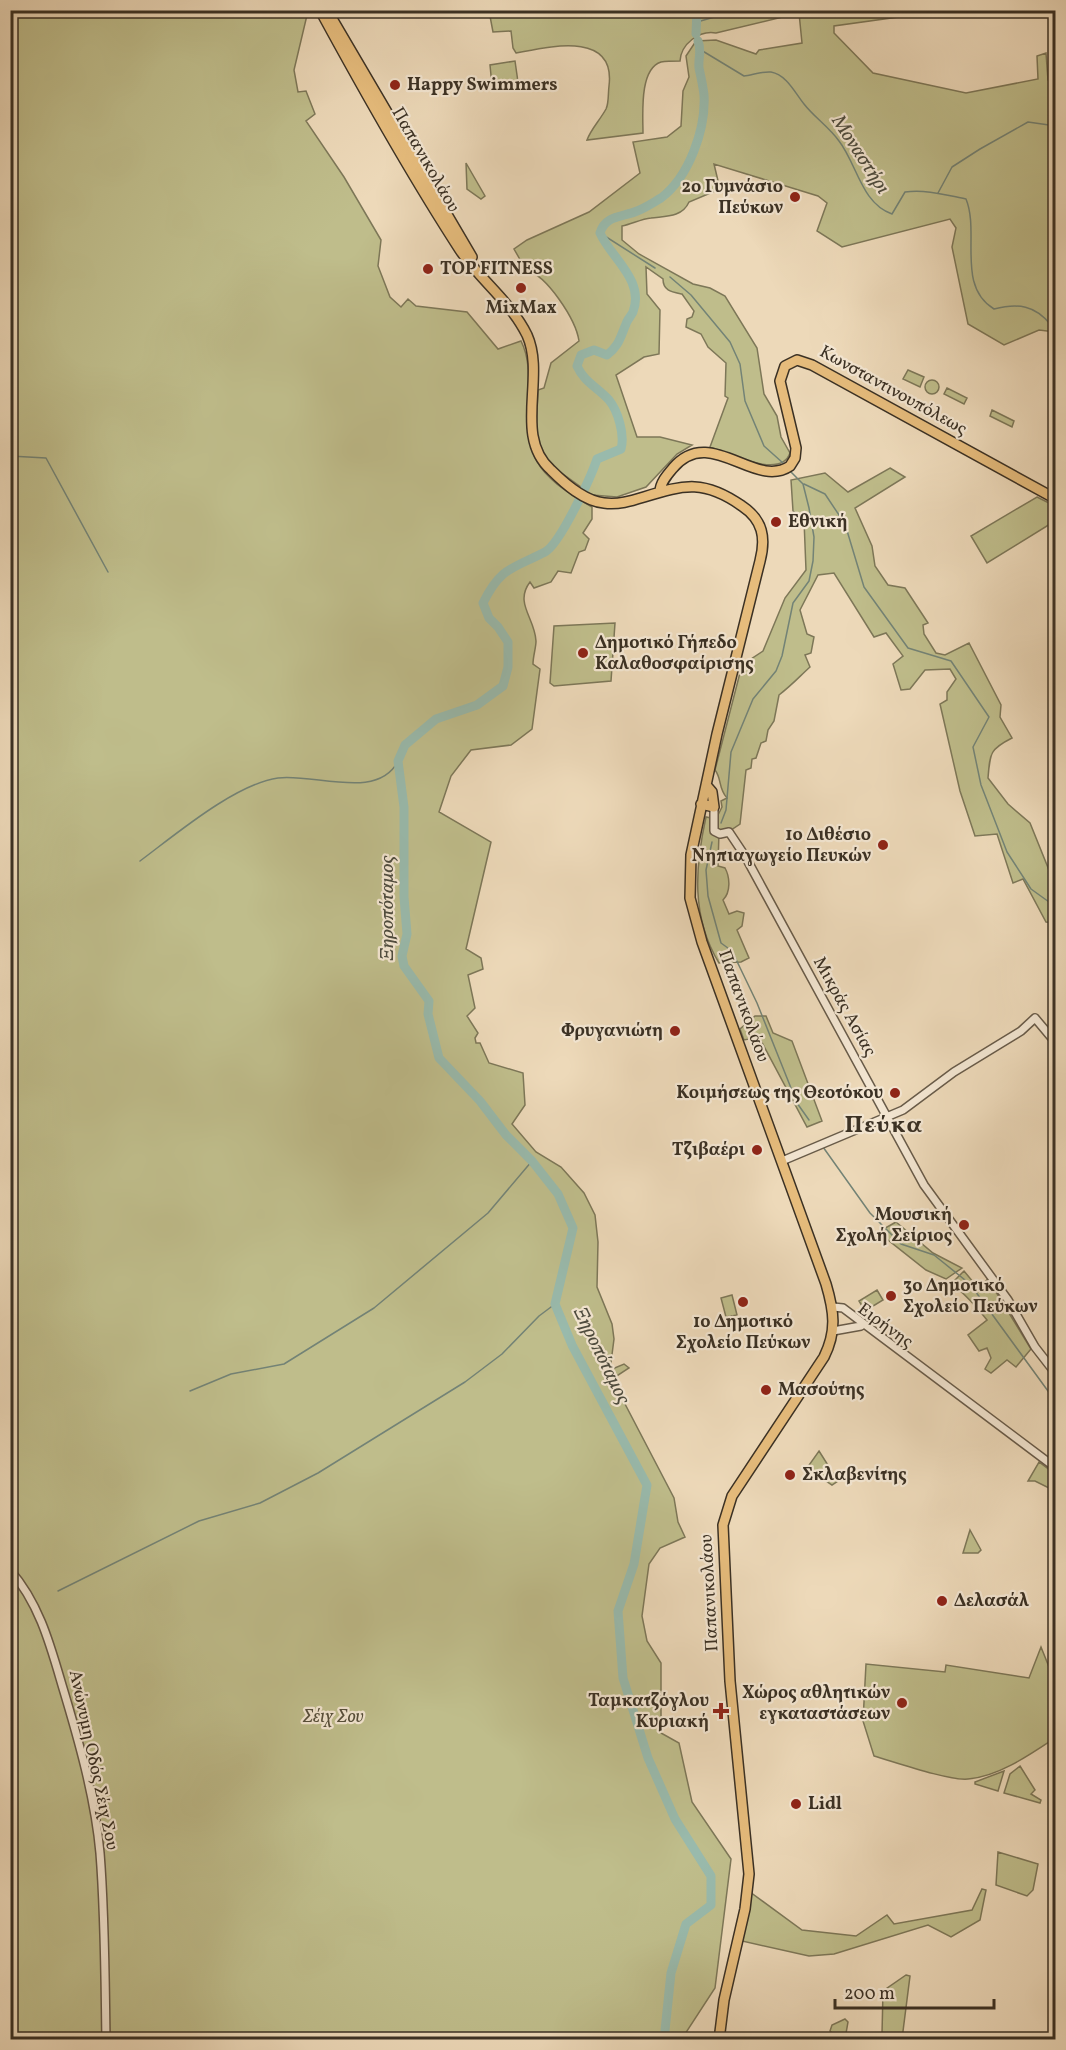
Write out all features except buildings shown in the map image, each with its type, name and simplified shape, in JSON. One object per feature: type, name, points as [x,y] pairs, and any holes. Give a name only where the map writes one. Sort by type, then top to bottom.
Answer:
[{"type":"main road","name":"Παπανικολάου","points":[[320,10],[449,233],[470,264],[518,318],[531,346],[534,373],[532,424],[536,449],[546,465],[588,498],[600,503],[615,503],[692,486],[716,490],[752,513],[763,535],[760,561],[708,797],[690,861],[692,909],[832,1307],[833,1331],[820,1363],[732,1496],[723,1525],[730,1682],[749,1874],[745,1910],[724,2000],[719,2040]]},
{"type":"main road","name":"Παπανικολάου","points":[[327,10],[450,222],[494,289]]},
{"type":"main road","name":"Κωνσταντινουπόλεως","points":[[660,492],[661,486],[676,465],[686,456],[697,453],[713,453],[768,470],[787,468],[795,458],[796,448],[780,377],[785,366],[797,360],[812,365],[1056,499]]},
{"type":"street","name":"Μικράς Ασίας","points":[[708,797],[714,831],[720,834],[729,832],[751,865],[784,932],[889,1117],[927,1189],[1008,1300],[1030,1339],[1056,1374]]},
{"type":"street","points":[[782,1161],[889,1117],[1022,1031],[1035,1018],[1056,1043]]},
{"type":"street","name":"Ειρήνης","points":[[832,1307],[836,1305],[845,1310],[1056,1469]]},
{"type":"street","name":"Ειρήνης","points":[[832,1307],[1056,1469]]},
{"type":"street","points":[[833,1331],[861,1326]]},
{"type":"street","name":"Ανώνυμη Οδός Σέιχ Σου","points":[[10,1570],[32,1601],[52,1647],[70,1710],[90,1797],[99,1852],[106,2040]]},
{"type":"green space","name":"Σέιχ Σου","points":[[11,11],[308,11],[294,70],[298,92],[306,91],[315,114],[306,121],[344,177],[381,240],[378,266],[390,297],[401,307],[408,299],[416,306],[467,312],[498,349],[521,341],[528,366],[529,433],[537,462],[557,484],[592,507],[592,519],[583,533],[589,539],[585,550],[579,552],[571,573],[558,571],[551,582],[534,588],[530,582],[524,597],[535,633],[533,664],[540,669],[532,729],[511,745],[471,750],[451,776],[439,812],[491,842],[466,949],[481,958],[483,969],[468,975],[475,1008],[467,1016],[478,1033],[475,1038],[476,1043],[480,1043],[489,1063],[523,1073],[525,1105],[512,1124],[536,1152],[561,1167],[584,1193],[595,1215],[598,1242],[597,1287],[612,1324],[614,1339],[610,1370],[624,1364],[629,1368],[612,1379],[674,1498],[678,1522],[685,1537],[660,1548],[649,1564],[642,1616],[647,1641],[661,1663],[661,1733],[679,1743],[692,1802],[731,1859],[715,1988],[684,2039],[11,2040]]},
{"type":"green space","points":[[489,11],[942,11],[834,26],[834,33],[873,73],[966,93],[1038,79],[1037,56],[1046,53],[1048,80],[1056,79],[1055,332],[1039,330],[1004,345],[968,324],[952,247],[956,228],[950,219],[842,247],[817,231],[827,203],[818,196],[714,164],[720,189],[689,202],[677,214],[622,226],[622,240],[639,254],[693,284],[710,288],[725,296],[757,348],[764,394],[777,416],[781,437],[790,453],[785,461],[766,465],[741,459],[710,447],[728,398],[725,396],[726,363],[708,347],[701,334],[686,327],[687,319],[692,317],[694,311],[682,294],[666,288],[663,279],[646,267],[647,294],[660,310],[659,354],[644,357],[616,375],[637,437],[660,437],[692,445],[677,454],[646,487],[617,497],[592,495],[552,466],[541,452],[536,433],[538,390],[544,388],[551,363],[579,341],[577,332],[559,300],[543,280],[526,270],[514,249],[527,240],[589,212],[640,173],[633,142],[667,137],[681,126],[683,91],[689,77],[686,56],[696,41],[716,40],[756,54],[759,50],[802,43],[799,13],[697,36],[687,44],[680,61],[661,62],[654,66],[649,74],[644,93],[643,133],[587,140],[608,104],[608,68],[602,56],[591,49],[577,46],[561,46],[516,53],[513,48],[511,31],[493,32]]},
{"type":"green space","points":[[515,61],[518,82],[492,86],[490,65]]},
{"type":"green space","points":[[466,163],[485,196],[481,199],[467,189]]},
{"type":"green space","points":[[908,370],[924,377],[920,387],[903,379]]},
{"type":"green space","points":[[932,380],[937,382],[939,387],[937,392],[932,394],[927,392],[925,387],[927,382]]},
{"type":"green space","points":[[947,388],[967,398],[964,404],[944,394]]},
{"type":"green space","points":[[992,410],[1014,421],[1012,427],[990,416]]},
{"type":"green space","points":[[890,468],[905,477],[855,508],[872,546],[875,566],[888,585],[905,588],[928,623],[923,625],[924,634],[936,653],[945,655],[969,643],[1001,705],[1000,717],[1012,738],[999,745],[992,753],[988,778],[1008,804],[1030,823],[1055,885],[1055,923],[1046,922],[1023,879],[1013,883],[997,834],[975,836],[960,791],[940,704],[947,700],[947,692],[956,679],[950,669],[925,670],[910,689],[901,690],[893,664],[903,656],[886,633],[874,637],[834,573],[818,575],[800,610],[807,634],[814,637],[811,653],[805,655],[810,667],[779,695],[774,721],[768,730],[766,741],[761,743],[756,758],[752,759],[751,768],[746,770],[740,824],[731,830],[719,832],[718,866],[725,868],[729,880],[726,897],[723,900],[729,914],[737,911],[744,913],[742,926],[737,930],[749,958],[741,962],[719,963],[710,946],[700,910],[699,854],[706,817],[716,819],[722,807],[721,801],[727,798],[722,791],[715,770],[742,665],[763,651],[785,598],[806,570],[804,520],[793,511],[791,480],[825,473],[848,492]]},
{"type":"green space","points":[[1037,497],[1055,506],[1055,521],[987,563],[971,536]]},
{"type":"green space","name":"Δημοτικό Γήπεδο Καλαθοσφαίρισης","points":[[615,623],[611,681],[554,686],[550,683],[554,626]]},
{"type":"green space","points":[[755,1016],[766,1016],[773,1033],[792,1041],[822,1121],[807,1127],[759,1037],[744,1040],[740,1029]]},
{"type":"green space","points":[[896,1222],[933,1253],[962,1268],[946,1279],[926,1270],[878,1232]]},
{"type":"green space","points":[[964,1271],[978,1288],[988,1279],[1031,1349],[1016,1367],[1007,1360],[991,1373],[985,1369],[991,1358],[987,1348],[979,1351],[968,1335],[987,1320],[965,1295],[951,1284]]},
{"type":"green space","points":[[877,1290],[883,1300],[865,1311],[859,1301]]},
{"type":"green space","points":[[732,1295],[737,1315],[726,1317],[721,1298]]},
{"type":"green space","points":[[819,1451],[838,1481],[832,1485],[807,1468]]},
{"type":"green space","points":[[1039,1462],[1055,1474],[1055,1491],[1035,1481],[1028,1481]]},
{"type":"green space","points":[[970,1530],[981,1550],[978,1553],[963,1553]]},
{"type":"green space","points":[[1041,1647],[1055,1682],[1055,1738],[1036,1751],[991,1774],[968,1779],[935,1774],[874,1756],[863,1721],[866,1664],[945,1672],[946,1665],[1029,1678]]},
{"type":"green space","points":[[1020,1766],[1035,1790],[1031,1794],[1041,1800],[1040,1803],[1004,1793],[1010,1774]]},
{"type":"green space","points":[[1004,1771],[998,1791],[975,1784],[975,1782]]},
{"type":"green space","points":[[998,1852],[1038,1864],[1033,1890],[1027,1896],[996,1885]]},
{"type":"green space","points":[[982,1889],[986,1890],[980,1920],[951,1937],[928,1925],[834,1954],[809,1956],[742,1941],[750,1892],[802,1930],[856,1936],[887,1915],[894,1924],[972,1910]]},
{"type":"green space","points":[[906,1975],[910,1976],[902,2039],[885,2039],[882,2034],[883,1991]]},
{"type":"green space","points":[[845,2019],[848,2022],[845,2039],[839,2039],[830,2031],[832,2025]]},
{"type":"waterway","name":"Ξηροπόταμος","points":[[696,34],[697,10]]},
{"type":"waterway","points":[[697,22],[739,10]]},
{"type":"waterway","name":"Ξηροπόταμος","points":[[664,2040],[671,1973],[686,1924],[711,1905],[711,1876],[675,1819],[648,1758],[623,1678],[618,1611],[634,1564],[647,1485],[572,1345],[555,1304],[573,1228],[558,1194],[532,1161],[506,1135],[480,1101],[439,1058],[428,1014],[429,1001],[404,966],[402,956],[407,934],[404,897],[404,807],[398,761],[405,745],[436,719],[477,705],[503,686],[508,667],[508,642],[489,618],[483,603],[489,591],[508,570],[545,552],[551,546],[559,537],[574,509],[597,459],[621,449],[621,430],[612,405],[583,376],[577,366],[581,355],[594,350],[607,355],[619,341],[633,312],[635,300],[631,280],[600,233],[602,227],[610,220],[640,210],[661,198],[680,178],[687,165],[699,137],[704,108],[698,41]]},
{"type":"waterway","name":"Μοναστήρι","points":[[701,50],[744,76],[771,72],[782,77],[808,109],[839,141],[866,192],[882,209],[892,214],[905,192],[913,191],[966,199],[970,213],[972,273],[982,299],[994,309],[1011,306],[1026,307],[1039,313],[1051,325],[1056,326]]},
{"type":"waterway","points":[[938,193],[952,167],[980,149],[1028,122],[1056,126]]},
{"type":"waterway","points":[[600,233],[655,268]]},
{"type":"waterway","points":[[670,277],[691,295],[730,342],[740,364],[745,401],[764,446],[783,463]]},
{"type":"waterway","points":[[10,456],[46,458],[108,572]]},
{"type":"waterway","points":[[721,823],[726,810],[731,752],[753,699],[776,671],[782,656],[793,603],[809,581],[813,561],[814,537],[803,484],[790,471]]},
{"type":"waterway","points":[[804,484],[825,494],[845,524],[864,587],[908,648],[951,661],[989,717],[973,747],[981,785],[1007,852],[1031,889],[1056,907]]},
{"type":"waterway","points":[[140,861],[206,812],[261,782],[293,777],[361,783],[376,780],[389,773],[398,761]]},
{"type":"waterway","points":[[712,842],[706,870],[708,896],[721,943],[732,951],[757,1003],[797,1103],[809,1120]]},
{"type":"waterway","points":[[823,1147],[870,1213],[901,1244],[934,1255],[970,1284],[1056,1402]]},
{"type":"waterway","points":[[190,1391],[231,1374],[284,1364],[374,1308],[488,1213],[532,1161]]},
{"type":"waterway","points":[[58,1591],[199,1521],[260,1503],[318,1473],[465,1382],[502,1354],[539,1316],[555,1304]]},
{"type":"place","name":"Happy Swimmers","points":[[395,85]]},
{"type":"place","name":"2ο Γυμνάσιο Πεύκων","points":[[795,197]]},
{"type":"place","name":"TOP FITNESS","points":[[428,269]]},
{"type":"place","name":"MixMax","points":[[521,288]]},
{"type":"place","name":"Εθνική","points":[[776,522]]},
{"type":"place","name":"Δημοτικό Γήπεδο Καλαθοσφαίρισης","points":[[583,653]]},
{"type":"place","name":"1ο Διθέσιο Νηπιαγωγείο Πευκών","points":[[883,845]]},
{"type":"place","name":"Φρυγανιώτη","points":[[675,1031]]},
{"type":"place","name":"Κοιμήσεως της Θεοτόκου","points":[[895,1093]]},
{"type":"place","name":"Τζιβαέρι","points":[[757,1150]]},
{"type":"place","name":"Μουσική Σχολή Σείριος","points":[[964,1225]]},
{"type":"place","name":"3ο Δημοτικό Σχολείο Πεύκων","points":[[891,1296]]},
{"type":"place","name":"1ο Δημοτικό Σχολείο Πεύκων","points":[[743,1302]]},
{"type":"place","name":"Μασούτης","points":[[766,1390]]},
{"type":"place","name":"Σκλαβενίτης","points":[[790,1475]]},
{"type":"place","name":"Δελασάλ","points":[[942,1601]]},
{"type":"place","name":"Χώρος αθλητικών εγκαταστάσεων","points":[[902,1703]]},
{"type":"place","name":"Ταμκατζόγλου Κυριακή","points":[[721,1711]]},
{"type":"place","name":"Lidl","points":[[796,1804]]},
{"type":"district","name":"Πεύκα","points":[[884,1126]]}]
